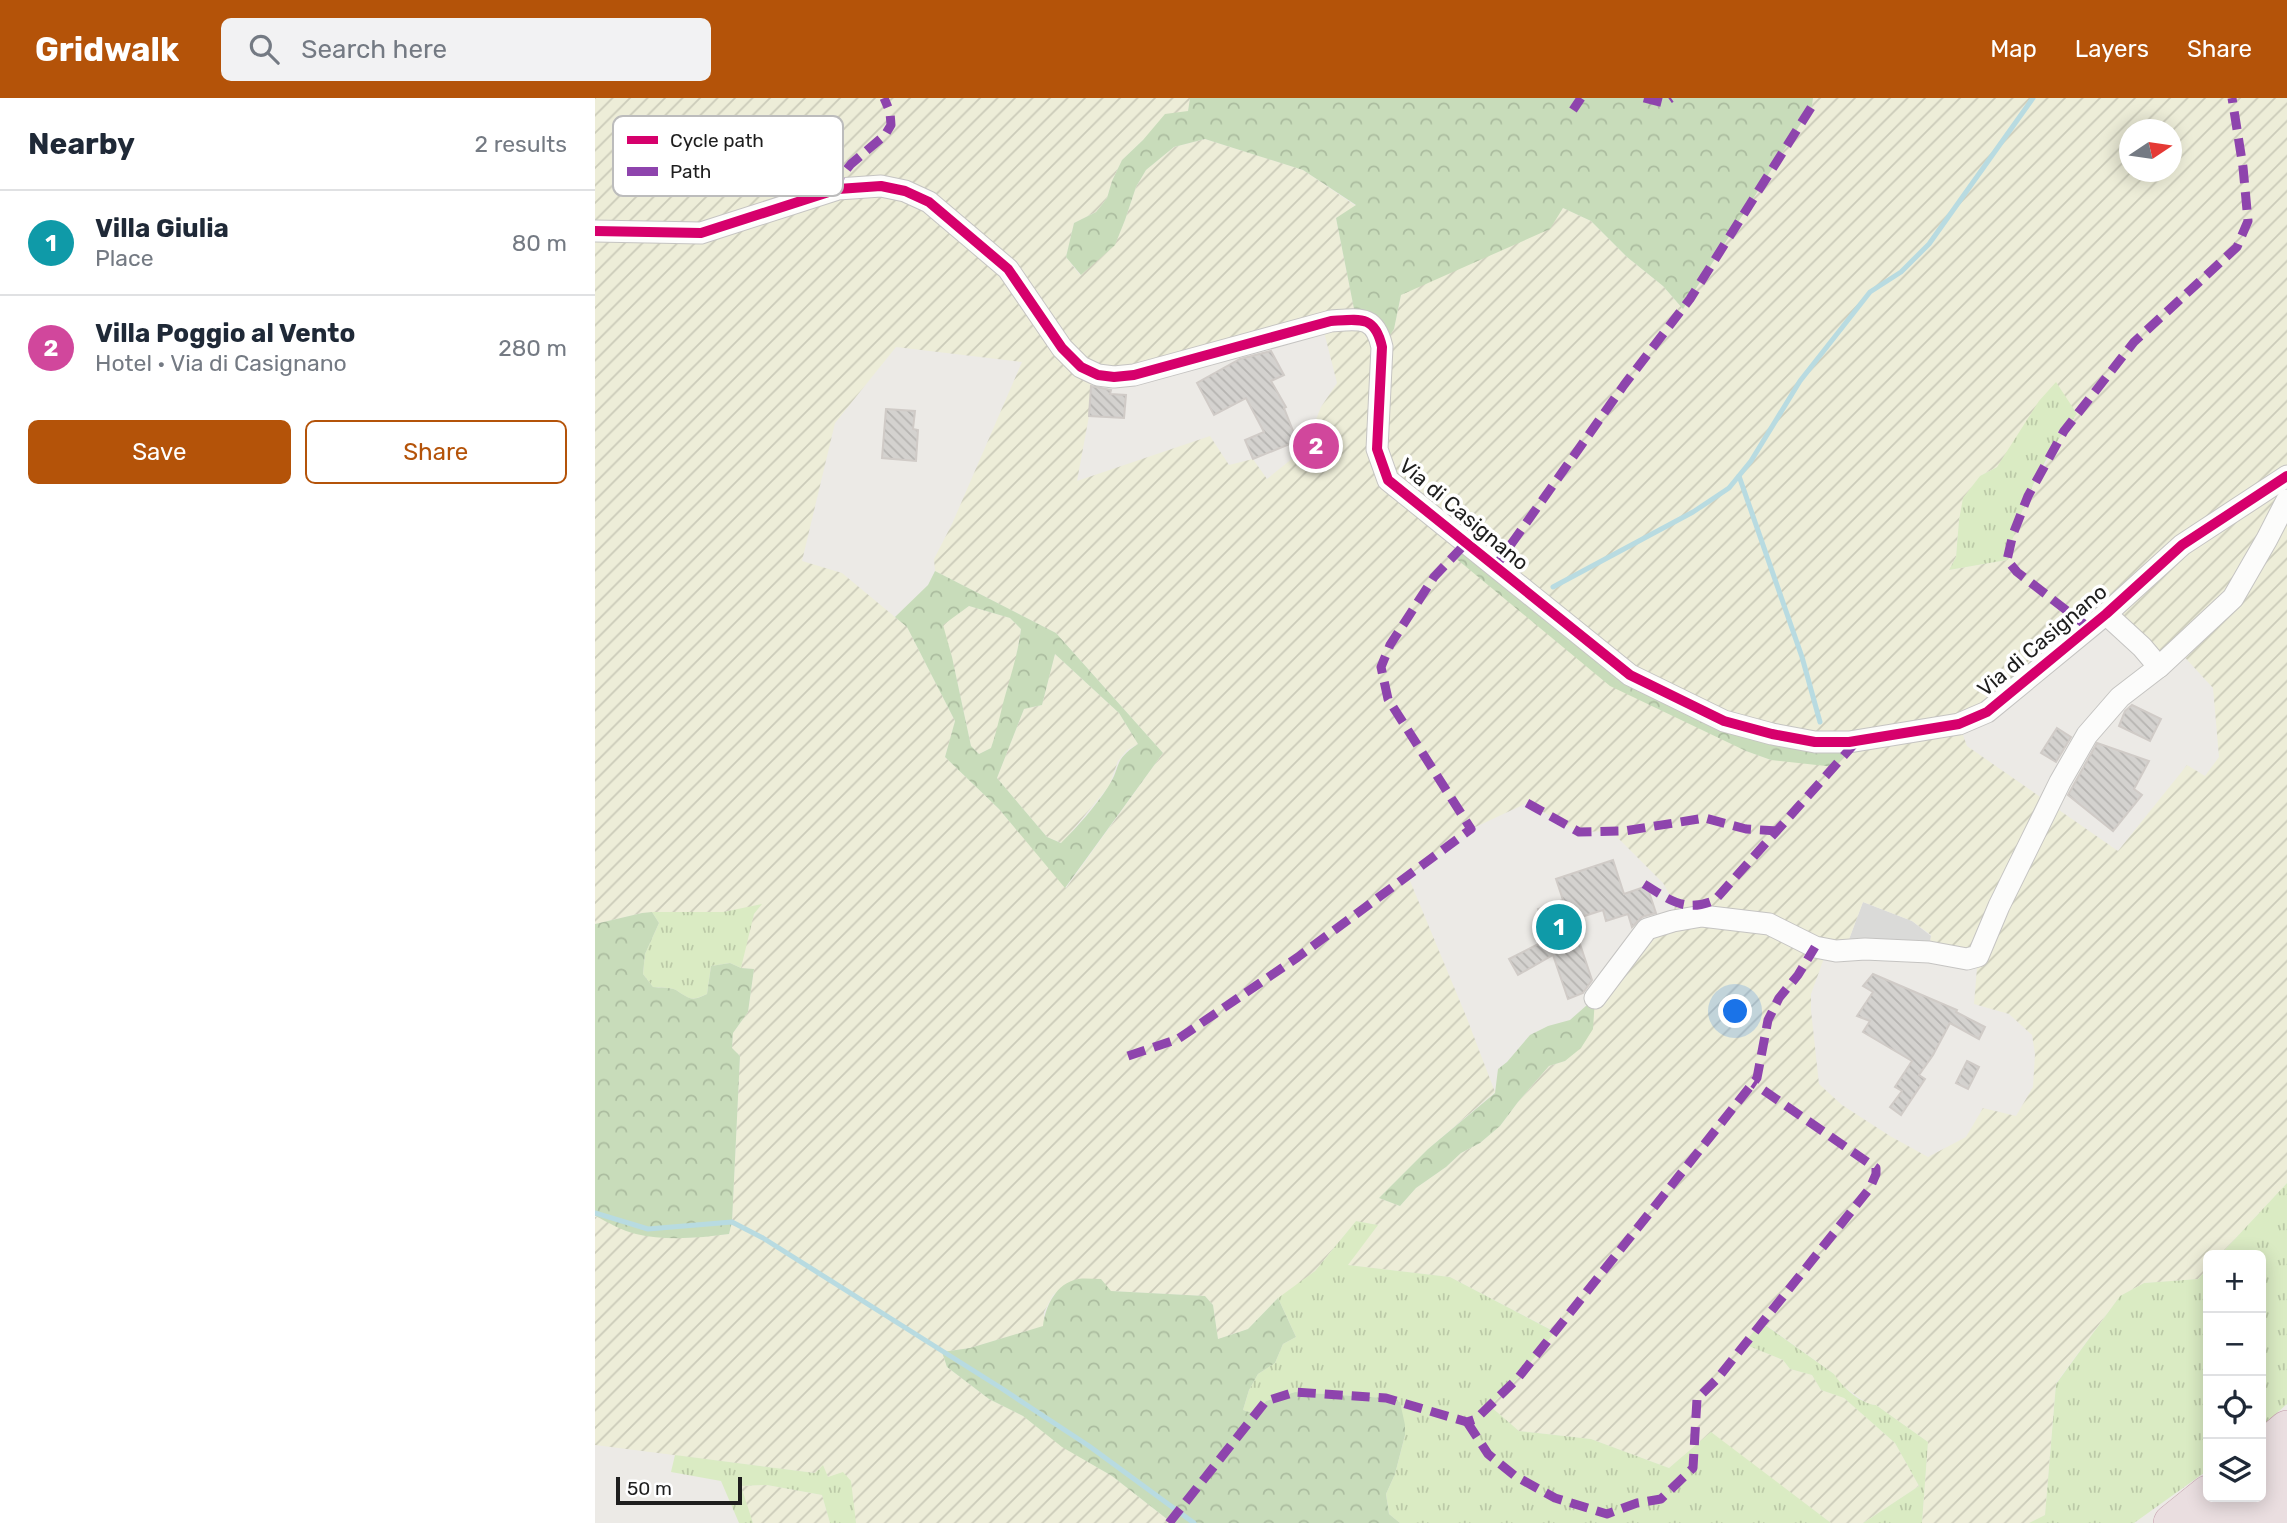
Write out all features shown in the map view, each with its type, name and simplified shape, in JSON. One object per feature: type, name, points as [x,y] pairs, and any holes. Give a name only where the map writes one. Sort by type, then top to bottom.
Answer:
[{"type":"highway","points":[[2266,1447],[2287,1429]]},
{"type":"highway","points":[[2266,1487],[2287,1470]]},
{"type":"highway","points":[[2172,1523],[2203,1498]]},
{"type":"highway","points":[[2219,1523],[2247,1502]]},
{"type":"highway","points":[[2260,1523],[2287,1502]]},
{"type":"street","name":"Via di Casignano","points":[[843,189],[881,186],[905,191],[929,202],[1008,269],[1062,348],[1081,367],[1098,375],[1135,375],[1331,321],[1368,321],[1379,332],[1382,347],[1377,449],[1381,468],[1388,480],[1630,675],[1724,721],[1772,734],[1815,742],[1849,742],[1959,724],[1987,712],[2106,614],[2182,545],[2287,476]]},
{"type":"street","name":"Via di Casignano","points":[[595,231],[701,233],[816,196]]},
{"type":"street","points":[[1595,998],[1647,929],[1702,916],[1769,923],[1815,947],[1836,951],[1864,949],[1929,952],[1967,959],[1978,956],[1999,906],[2060,782],[2087,735],[2120,697],[2159,667],[2233,598],[2287,500]]},
{"type":"street","points":[[2106,614],[2159,667]]},
{"type":"shaded area","points":[[1863,902],[1912,921],[1931,936],[1929,952],[1845,950]]},
{"type":"green space","points":[[595,98],[1190,98],[1188,111],[1143,140],[1122,160],[1107,198],[1096,212],[1074,223],[1066,257],[1080,275],[1115,244],[1136,187],[1146,170],[1174,147],[1205,139],[1303,170],[1356,206],[1336,218],[1356,319],[1394,329],[1401,295],[1563,208],[1591,221],[1627,257],[1663,286],[1683,309],[1812,106],[1813,98],[2287,98],[2287,1183],[2225,1250],[2203,1250],[2203,1274],[2198,1279],[2144,1283],[2120,1296],[2056,1383],[2045,1515],[2029,1523],[1922,1523],[1928,1442],[1876,1405],[1868,1404],[1839,1383],[1834,1374],[1762,1322],[1745,1344],[1783,1360],[1790,1369],[1812,1375],[1821,1390],[1844,1398],[1895,1443],[1919,1486],[1863,1523],[1831,1523],[1711,1433],[1669,1468],[1591,1439],[1519,1431],[1490,1406],[1518,1378],[1554,1331],[1450,1277],[1347,1265],[1378,1225],[1356,1221],[1315,1271],[1278,1298],[1248,1329],[1218,1339],[1213,1305],[1205,1296],[1110,1291],[1101,1279],[1074,1280],[1053,1295],[1044,1312],[1044,1326],[970,1348],[942,1352],[947,1367],[989,1399],[1023,1416],[1063,1447],[1112,1476],[1172,1523],[856,1523],[854,1512],[823,1466],[815,1473],[595,1445],[595,1217],[687,1238],[729,1234],[732,1222],[740,1056],[732,1048],[733,1033],[748,1012],[754,969],[741,968],[754,914],[761,905],[723,912],[642,913],[595,924]],"holes":[[[1322,324],[1337,383],[1321,407],[1304,449],[1267,479],[1253,459],[1229,465],[1210,436],[1077,481],[1089,416],[1092,373],[1134,375]],[[896,347],[1022,362],[952,524],[934,559],[935,571],[1056,633],[1163,753],[1066,888],[999,809],[945,757],[955,721],[907,627],[842,573],[802,561],[835,423]],[[2077,414],[2064,431],[2028,496],[2013,534],[2007,560],[1949,570],[1956,557],[1964,498],[1980,476]],[[1454,556],[1630,675],[1772,734],[1771,760],[1726,740],[1541,628]],[[2106,614],[2159,667],[2178,650],[2213,688],[2219,757],[2205,776],[2187,765],[2118,851],[1967,746],[1959,724]],[[1527,803],[1579,832],[1611,831],[1663,883],[1675,904],[1673,921],[1639,941],[1595,998],[1565,1061],[1549,1066],[1500,1126],[1416,1188],[1400,1206],[1379,1198],[1428,1149],[1495,1092],[1408,876],[1471,829]],[[1863,902],[1912,921],[1931,935],[1929,952],[1978,956],[1974,1004],[2009,1014],[2032,1035],[2035,1054],[2033,1087],[2016,1116],[1983,1108],[1966,1137],[1928,1157],[1842,1105],[1819,1084],[1811,994],[1827,950],[1845,950]]]},
{"type":"green space","points":[[1190,98],[1813,98],[1812,106],[1683,309],[1663,286],[1627,257],[1591,221],[1563,208],[1550,229],[1401,295],[1394,329],[1382,347],[1356,319],[1336,218],[1356,205],[1303,170],[1205,139],[1174,147],[1146,170],[1136,187],[1115,245],[1081,275],[1066,257],[1074,223],[1096,212],[1107,198],[1122,160],[1165,114],[1188,111]]},
{"type":"green space","points":[[2056,382],[2077,414],[2034,483],[2018,521],[2007,560],[1949,570],[1956,557],[1963,498],[1980,476],[1997,467],[2039,401]]},
{"type":"green space","points":[[1466,543],[1630,675],[1724,721],[1857,741],[1835,767],[1771,760],[1746,751],[1610,686],[1453,556]]},
{"type":"green space","points":[[935,571],[1056,633],[1163,753],[1065,888],[999,809],[945,757],[955,721],[907,627],[895,617],[928,585]],"holes":[[[969,606],[1010,618],[1021,629],[991,748],[979,754],[971,746],[943,625]],[[1055,654],[1119,713],[1138,744],[1124,755],[1103,794],[1061,843],[1047,837],[997,778],[1024,709],[1042,705]]]},
{"type":"green space","points":[[969,606],[1010,618],[1021,629],[1001,720],[991,748],[979,754],[971,746],[952,657],[942,625]]},
{"type":"green space","points":[[1055,654],[1119,713],[1138,744],[1127,750],[1118,761],[1109,786],[1062,843],[1047,837],[997,778],[1024,709],[1042,705]]},
{"type":"green space","points":[[762,904],[754,914],[741,968],[730,963],[711,966],[707,994],[690,998],[674,989],[653,987],[643,974],[645,954],[659,923],[652,912],[723,912]]},
{"type":"green space","points":[[652,912],[659,923],[645,954],[643,974],[653,987],[674,989],[694,999],[707,994],[711,966],[730,963],[741,968],[754,969],[748,1012],[733,1033],[732,1048],[740,1056],[732,1222],[729,1234],[659,1238],[626,1231],[595,1216],[595,924]]},
{"type":"green space","points":[[1595,998],[1593,1029],[1581,1048],[1565,1061],[1549,1066],[1500,1126],[1416,1188],[1400,1206],[1379,1198],[1428,1149],[1495,1093],[1498,1069],[1530,1035],[1548,1026],[1570,1020]]},
{"type":"green space","points":[[2287,1183],[2287,1404],[2266,1423],[2266,1250],[2225,1250]]},
{"type":"green space","points":[[1356,1221],[1378,1225],[1348,1265],[1450,1277],[1555,1332],[1518,1378],[1490,1406],[1519,1431],[1591,1439],[1669,1468],[1711,1432],[1831,1523],[1400,1523],[1389,1514],[1386,1494],[1395,1474],[1405,1435],[1386,1398],[1295,1392],[1266,1401],[1255,1414],[1243,1410],[1249,1390],[1258,1374],[1275,1363],[1283,1344],[1296,1337],[1278,1298],[1315,1271]]},
{"type":"green space","points":[[2203,1274],[2203,1474],[2134,1523],[2029,1523],[2045,1515],[2056,1384],[2120,1296],[2144,1283],[2198,1279]]},
{"type":"green space","points":[[1078,1279],[1101,1279],[1111,1291],[1205,1296],[1213,1305],[1218,1339],[1248,1329],[1278,1298],[1296,1337],[1283,1344],[1275,1363],[1258,1374],[1249,1390],[1243,1410],[1255,1414],[1266,1401],[1295,1392],[1386,1398],[1400,1402],[1405,1435],[1395,1474],[1386,1494],[1389,1514],[1400,1523],[1172,1523],[1112,1476],[1062,1447],[1023,1416],[989,1399],[947,1367],[942,1352],[970,1348],[1043,1326],[1049,1304],[1064,1285]]},
{"type":"green space","points":[[1761,1322],[1834,1374],[1852,1394],[1864,1402],[1876,1405],[1928,1442],[1922,1523],[1863,1523],[1919,1486],[1895,1443],[1844,1398],[1821,1390],[1812,1375],[1790,1369],[1783,1360],[1744,1344]]},
{"type":"green space","points":[[675,1455],[815,1473],[823,1465],[828,1477],[843,1472],[851,1481],[856,1523],[830,1523],[822,1495],[767,1485],[741,1486],[753,1523],[739,1523],[721,1481],[671,1472]]},
{"type":"green space","points":[[767,1485],[822,1495],[830,1523],[753,1523],[740,1486]]},
{"type":"building","points":[[1271,351],[1284,375],[1271,381],[1286,407],[1284,408],[1297,441],[1253,459],[1245,440],[1264,432],[1246,398],[1214,415],[1197,383],[1240,359]]},
{"type":"building","points":[[1091,386],[1111,390],[1110,394],[1126,395],[1124,418],[1089,416]]},
{"type":"building","points":[[886,409],[915,411],[913,429],[918,430],[916,461],[882,458]]},
{"type":"building","points":[[2132,705],[2161,719],[2150,741],[2119,726],[2125,711]]},
{"type":"building","points":[[2057,728],[2071,737],[2056,762],[2041,753]]},
{"type":"building","points":[[2097,743],[2149,761],[2134,789],[2142,795],[2113,831],[2068,795]]},
{"type":"building","points":[[1613,860],[1624,894],[1647,886],[1656,913],[1642,917],[1632,927],[1628,914],[1606,921],[1603,910],[1572,920],[1592,980],[1583,993],[1568,999],[1553,955],[1518,975],[1509,959],[1548,939],[1538,909],[1563,900],[1556,879]]},
{"type":"building","points":[[1873,974],[1957,1010],[1956,1012],[1985,1027],[1979,1039],[1950,1023],[1919,1075],[1925,1079],[1901,1115],[1890,1107],[1902,1091],[1895,1087],[1912,1061],[1863,1032],[1870,1021],[1857,1016],[1873,992],[1863,986]]},
{"type":"building","points":[[1967,1061],[1979,1067],[1968,1089],[1956,1083]]},
{"type":"waterway","points":[[1553,587],[1693,512],[1729,488],[1751,461],[1800,381],[1870,292],[1901,272],[1929,244],[2033,98]]},
{"type":"waterway","points":[[1739,476],[1802,657],[1820,722]]},
{"type":"waterway","points":[[595,1213],[648,1229],[732,1222],[763,1238],[1089,1446],[1194,1523]]},
{"type":"marked path","points":[[843,174],[885,135],[891,125],[890,112],[884,98]]},
{"type":"marked path","points":[[1573,110],[1581,98]]},
{"type":"marked path","points":[[1644,98],[1664,103],[1671,98]]},
{"type":"marked path","points":[[2088,627],[2017,572],[2007,560],[2013,534],[2028,496],[2064,431],[2134,342],[2237,247],[2248,221],[2232,98]]},
{"type":"marked path","points":[[1495,567],[1624,385],[1690,299],[1812,106]]},
{"type":"marked path","points":[[1128,1056],[1178,1039],[1298,957],[1471,829],[1388,699],[1381,667],[1390,645],[1434,577],[1466,543]]},
{"type":"marked path","points":[[1644,884],[1670,900],[1686,905],[1715,900],[1857,741]]},
{"type":"marked path","points":[[1527,803],[1579,832],[1624,831],[1705,818],[1746,829],[1778,831]]},
{"type":"marked path","points":[[1169,1523],[1266,1401],[1295,1392],[1386,1398],[1467,1422],[1476,1419],[1518,1378],[1757,1078],[1768,1020],[1779,998],[1798,975],[1815,947]]},
{"type":"marked path","points":[[1467,1422],[1488,1454],[1515,1476],[1555,1498],[1607,1514],[1637,1503],[1661,1499],[1693,1468],[1697,1399],[1717,1379],[1870,1188],[1876,1174],[1876,1168],[1753,1083]]},
{"type":"cycle path","points":[[843,189],[881,186],[905,191],[929,202],[1008,269],[1062,348],[1081,367],[1098,375],[1134,375],[1331,321],[1365,321],[1375,329],[1382,347],[1377,449],[1388,480],[1630,675],[1724,721],[1772,734],[1815,742],[1849,742],[1959,724],[1987,712],[2106,614],[2182,545],[2287,476]]},
{"type":"cycle path","points":[[595,231],[701,233],[816,196]]},
{"type":"place","name":"Villa Poggio al Vento","points":[[1316,446]]},
{"type":"place","name":"Villa Giulia","points":[[1559,927]]}]
